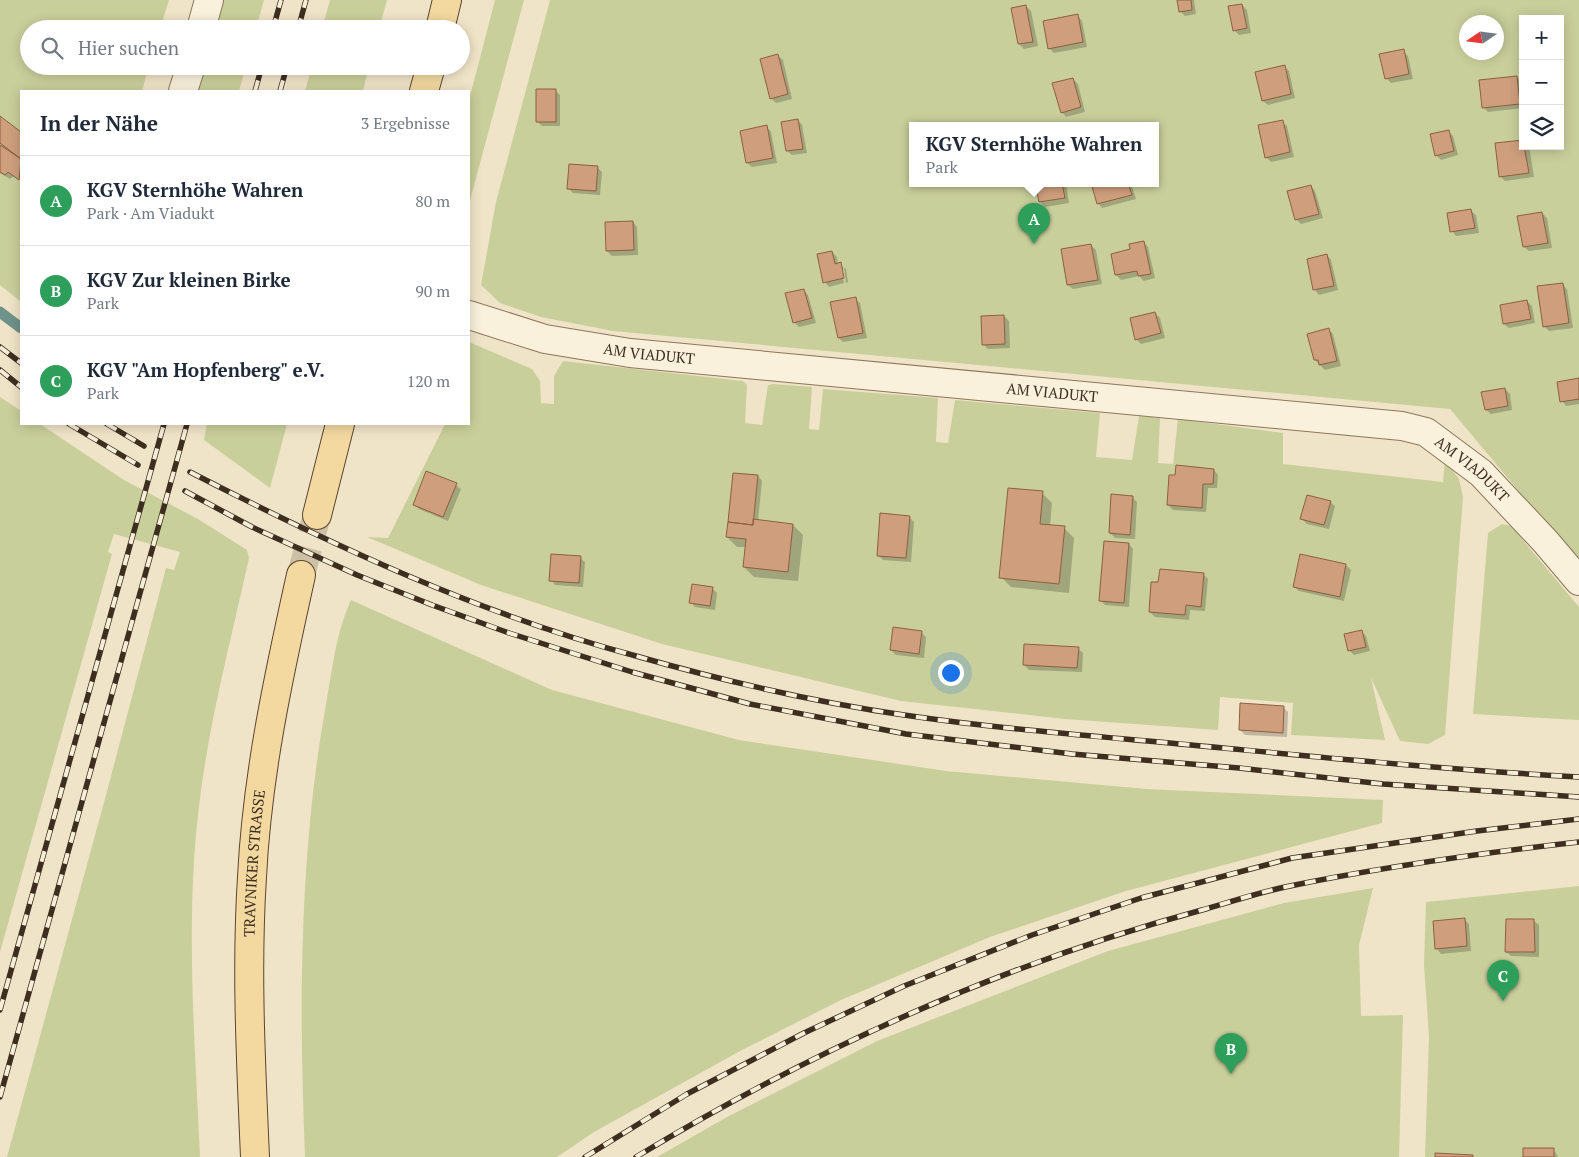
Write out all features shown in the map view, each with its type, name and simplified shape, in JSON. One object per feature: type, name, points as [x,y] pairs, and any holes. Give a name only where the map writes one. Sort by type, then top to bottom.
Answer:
[{"type":"main road","points":[[442,20],[447,0]]},
{"type":"main road","points":[[424,90],[428,75]]},
{"type":"main road","points":[[317,515],[340,425]]},
{"type":"main road","name":"TRAVNIKER STRASSE","points":[[255,1157],[249,979],[252,876],[262,780],[273,707],[301,575]]},
{"type":"street","points":[[204,20],[210,0]]},
{"type":"street","points":[[183,90],[187,75]]},
{"type":"street","name":"AM VIADUKT","points":[[470,315],[545,339],[630,352],[1402,426],[1426,432],[1481,472],[1546,541],[1579,581]]},
{"type":"green space","points":[[0,0],[169,0],[163,20],[20,20],[20,75],[146,75],[142,90],[20,90],[20,301],[0,285]]},
{"type":"green space","points":[[220,0],[264,0],[258,20],[214,20]]},
{"type":"green space","points":[[330,0],[387,0],[381,20],[324,20]]},
{"type":"green space","points":[[495,0],[524,0],[470,200],[470,96]]},
{"type":"green space","points":[[550,0],[1579,0],[1579,563],[1450,409],[613,331],[541,317],[500,303],[481,285],[496,202]]},
{"type":"green space","points":[[197,75],[243,75],[239,90],[192,90]]},
{"type":"green space","points":[[309,75],[367,75],[363,90],[305,90]]},
{"type":"green space","points":[[470,342],[532,369],[540,381],[541,403],[554,404],[554,376],[563,361],[743,381],[747,385],[745,423],[762,425],[768,385],[773,384],[812,387],[809,429],[819,430],[823,389],[938,398],[936,442],[948,443],[955,400],[1100,413],[1096,457],[1132,460],[1139,416],[1160,418],[1158,463],[1173,464],[1178,419],[1283,433],[1283,464],[1443,482],[1445,460],[1459,479],[1463,497],[1445,735],[1428,744],[1400,741],[1371,678],[1385,740],[1291,735],[1293,703],[1220,697],[1218,730],[1065,719],[901,701],[662,644],[481,585],[367,537],[388,538],[444,425],[470,425]]},
{"type":"green space","points":[[0,397],[20,410],[20,425],[42,425],[124,480],[198,519],[247,550],[249,558],[208,743],[195,850],[192,982],[200,1157],[7,1157],[166,568],[174,570],[180,552],[114,534],[108,552],[112,554],[0,952]]},
{"type":"green space","points":[[207,425],[287,425],[270,488],[204,440]]},
{"type":"green space","points":[[1502,524],[1511,526],[1579,607],[1579,720],[1473,714],[1488,533]]},
{"type":"green space","points":[[351,600],[552,690],[739,740],[946,771],[1146,789],[1383,800],[1382,823],[1126,891],[990,937],[841,1000],[742,1050],[594,1132],[557,1157],[305,1157],[302,989],[303,933],[310,821],[316,765],[335,654],[341,627]]},
{"type":"green space","points":[[1579,886],[1579,1157],[1425,1157],[1429,1037],[1424,965],[1426,902]]},
{"type":"green space","points":[[1373,888],[1359,945],[1361,1016],[1403,1015],[1399,1157],[657,1157],[727,1117],[877,1041],[1108,951],[1284,903]]},
{"type":"building","points":[[1177,0],[1191,0],[1192,10],[1179,12]]},
{"type":"building","points":[[1242,4],[1247,28],[1233,31],[1228,6]]},
{"type":"building","points":[[1026,5],[1033,42],[1018,44],[1011,8]]},
{"type":"building","points":[[1078,14],[1083,42],[1048,49],[1043,21]]},
{"type":"building","points":[[1404,49],[1409,74],[1385,79],[1379,54]]},
{"type":"building","points":[[778,54],[788,94],[770,99],[760,59]]},
{"type":"building","points":[[1285,65],[1291,94],[1262,101],[1255,72]]},
{"type":"building","points":[[1517,76],[1519,104],[1482,108],[1479,80]]},
{"type":"building","points":[[1073,78],[1081,107],[1061,113],[1052,83]]},
{"type":"building","points":[[536,89],[556,89],[556,122],[536,122]]},
{"type":"building","points":[[0,116],[20,131],[20,158],[0,143]]},
{"type":"building","points":[[798,119],[803,149],[786,151],[781,122]]},
{"type":"building","points":[[1283,120],[1290,152],[1265,158],[1258,125]]},
{"type":"building","points":[[767,125],[773,158],[746,163],[740,131]]},
{"type":"building","points":[[1449,130],[1454,151],[1435,156],[1430,134]]},
{"type":"building","points":[[1519,140],[1519,150],[1525,150],[1529,173],[1499,177],[1495,143]]},
{"type":"building","points":[[0,145],[20,158],[19,180],[8,172],[5,175],[0,172]]},
{"type":"building","points":[[569,164],[598,166],[596,191],[567,189]]},
{"type":"building","points":[[1311,185],[1319,214],[1295,220],[1287,191]]},
{"type":"building","points":[[1036,187],[1063,187],[1065,198],[1039,202]]},
{"type":"building","points":[[1092,187],[1129,187],[1132,195],[1097,204]]},
{"type":"building","points":[[1471,209],[1475,228],[1450,232],[1447,213]]},
{"type":"building","points":[[1542,212],[1548,243],[1523,247],[1517,216]]},
{"type":"building","points":[[633,221],[634,250],[606,251],[605,222]]},
{"type":"building","points":[[1144,241],[1151,274],[1138,276],[1137,271],[1115,275],[1111,254],[1130,249],[1129,244]]},
{"type":"building","points":[[1091,244],[1098,280],[1067,285],[1061,249]]},
{"type":"building","points":[[832,251],[835,264],[841,262],[844,278],[823,283],[817,254]]},
{"type":"building","points":[[1327,254],[1334,286],[1313,290],[1307,259]]},
{"type":"building","points":[[1563,283],[1569,323],[1543,327],[1537,286]]},
{"type":"building","points":[[804,289],[812,318],[793,323],[785,293]]},
{"type":"building","points":[[856,297],[863,333],[838,338],[830,302]]},
{"type":"building","points":[[1527,300],[1531,319],[1503,324],[1500,305]]},
{"type":"building","points":[[1155,312],[1161,333],[1135,340],[1130,318]]},
{"type":"building","points":[[1004,315],[1005,344],[982,345],[981,316]]},
{"type":"building","points":[[1329,328],[1337,361],[1319,365],[1318,360],[1314,360],[1307,334]]},
{"type":"building","points":[[1579,378],[1579,399],[1560,402],[1557,382]]},
{"type":"building","points":[[1505,388],[1508,406],[1485,410],[1481,392]]},
{"type":"building","points":[[1176,465],[1214,469],[1213,484],[1203,484],[1202,508],[1167,505],[1169,475],[1175,475]]},
{"type":"building","points":[[426,471],[457,483],[443,517],[413,505]]},
{"type":"building","points":[[733,473],[758,475],[753,525],[728,522]]},
{"type":"building","points":[[1008,488],[1043,491],[1040,524],[1065,526],[1059,584],[999,578]]},
{"type":"building","points":[[1111,494],[1133,496],[1130,535],[1109,533]]},
{"type":"building","points":[[1307,495],[1331,501],[1324,525],[1300,519]]},
{"type":"building","points":[[880,513],[910,516],[906,558],[877,556]]},
{"type":"building","points":[[753,519],[793,524],[788,572],[743,567],[746,539],[726,537],[728,522],[753,525]]},
{"type":"building","points":[[1104,541],[1129,543],[1124,603],[1099,601]]},
{"type":"building","points":[[551,554],[581,556],[579,583],[549,581]]},
{"type":"building","points":[[1300,554],[1346,564],[1340,597],[1293,587]]},
{"type":"building","points":[[1160,569],[1204,573],[1201,607],[1186,605],[1185,615],[1149,612],[1151,582],[1158,582]]},
{"type":"building","points":[[692,584],[713,587],[710,606],[689,603]]},
{"type":"building","points":[[893,627],[922,631],[919,654],[890,650]]},
{"type":"building","points":[[1362,630],[1366,647],[1348,651],[1344,634]]},
{"type":"building","points":[[1024,644],[1079,647],[1077,668],[1023,665]]},
{"type":"building","points":[[1240,703],[1284,706],[1283,733],[1239,730]]},
{"type":"building","points":[[1465,918],[1467,946],[1435,949],[1433,921]]},
{"type":"building","points":[[1506,919],[1534,919],[1535,952],[1505,952]]},
{"type":"building","points":[[1523,1148],[1554,1148],[1554,1157],[1523,1157]]},
{"type":"building","points":[[1435,1153],[1473,1155],[1473,1157],[1435,1157]]},
{"type":"waterway","points":[[0,312],[20,327]]},
{"type":"tunnel","points":[[301,575],[317,515]]},
{"type":"railway","points":[[275,20],[281,0]]},
{"type":"railway","points":[[300,20],[306,0]]},
{"type":"railway","points":[[255,90],[259,75]]},
{"type":"railway","points":[[280,90],[284,75]]},
{"type":"railway","points":[[0,347],[20,362]]},
{"type":"railway","points":[[0,370],[20,386]]},
{"type":"railway","points":[[71,425],[138,465]]},
{"type":"railway","points":[[109,425],[144,446]]},
{"type":"railway","points":[[0,1010],[164,425]]},
{"type":"railway","points":[[0,1097],[187,425]]},
{"type":"railway","points":[[190,472],[353,552],[464,599],[578,639],[669,665],[769,690],[870,710],[1011,728],[1385,763],[1579,777]]},
{"type":"railway","points":[[185,491],[252,527],[357,575],[432,605],[509,633],[632,672],[750,704],[906,734],[1072,754],[1239,768],[1383,784],[1579,797]]},
{"type":"railway","points":[[585,1157],[687,1094],[804,1033],[904,986],[1032,935],[1141,898],[1292,858],[1477,831],[1579,819]]},
{"type":"railway","points":[[636,1157],[703,1118],[840,1046],[910,1014],[1054,956],[1128,932],[1285,887],[1432,861],[1579,842]]},
{"type":"place","name":"KGV Sternhöhe Wahren","points":[[1034,244]]},
{"type":"place","name":"KGV \"Am Hopfenberg\" e.V.","points":[[1503,1001]]},
{"type":"place","name":"KGV Zur kleinen Birke","points":[[1231,1074]]}]
